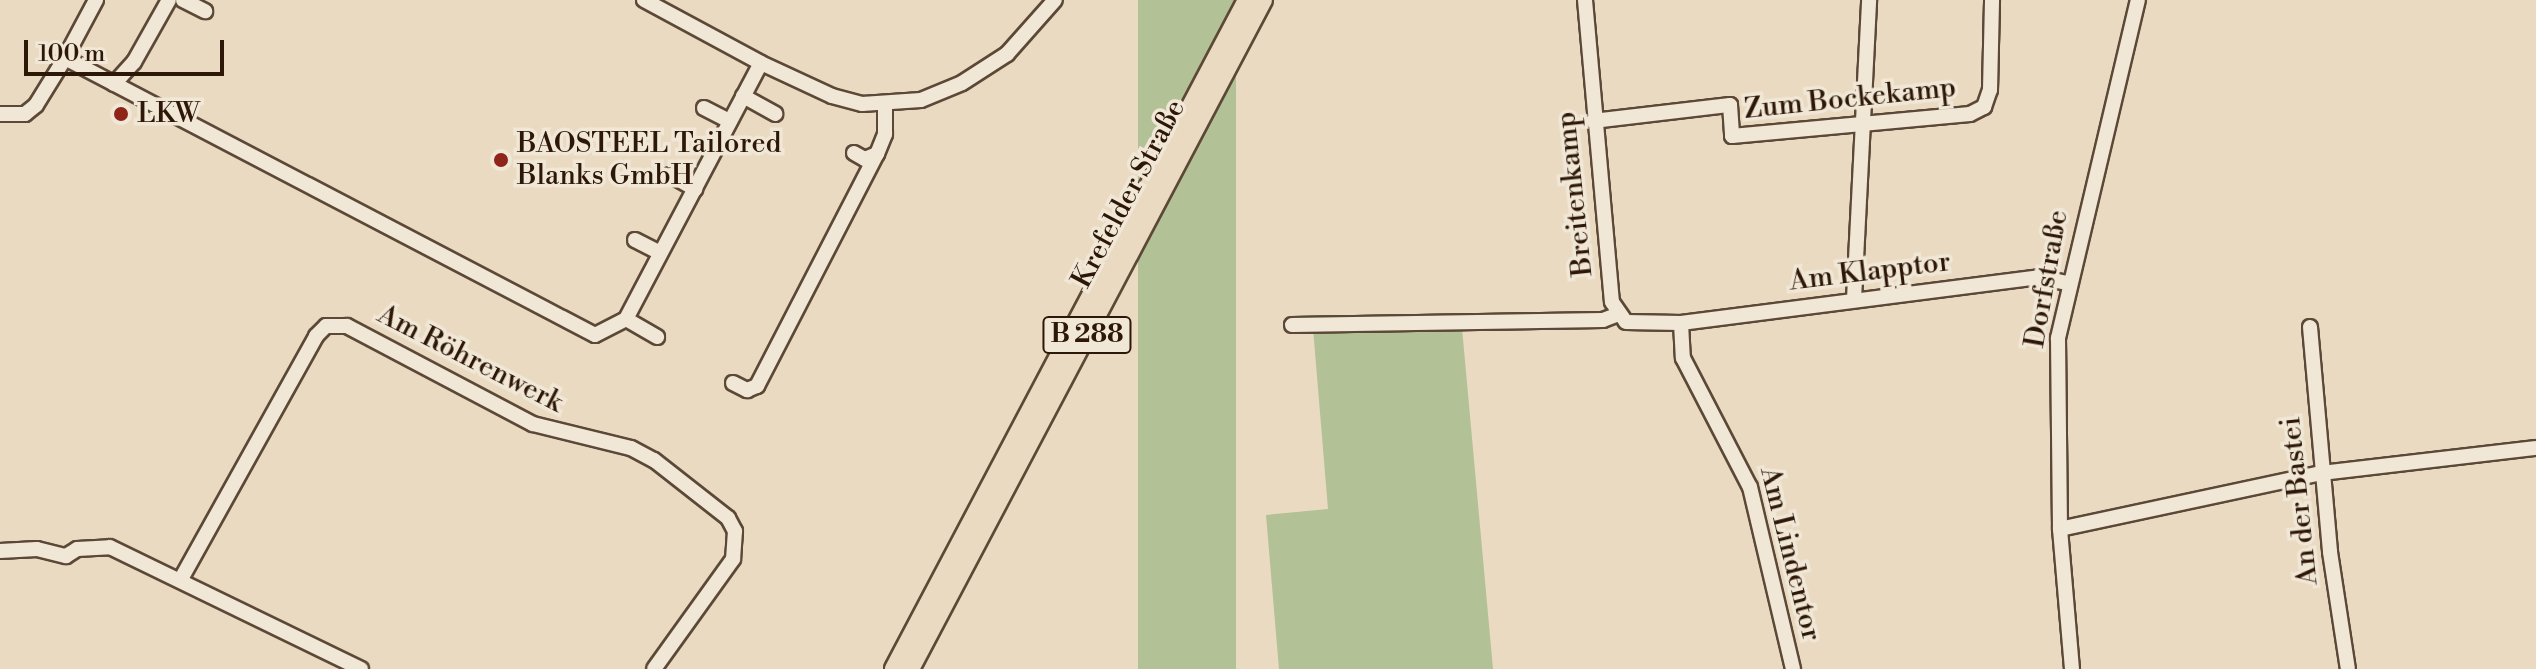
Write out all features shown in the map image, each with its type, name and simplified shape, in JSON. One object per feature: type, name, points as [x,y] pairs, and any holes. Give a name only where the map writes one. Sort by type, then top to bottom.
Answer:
[{"type":"main road","name":"Krefelder Straße","points":[[894,669],[1247,0]]},
{"type":"main road","name":"Krefelder Straße","points":[[910,669],[1263,0]]},
{"type":"street","points":[[0,114],[25,114],[36,105],[96,0]]},
{"type":"street","points":[[114,84],[134,62],[169,0]]},
{"type":"street","points":[[183,0],[205,11]]},
{"type":"street","points":[[644,0],[761,63],[832,96],[885,106],[921,100],[962,83],[1007,54],[1055,0]]},
{"type":"street","name":"Breitenkamp","points":[[1585,0],[1593,121],[1616,315]]},
{"type":"street","points":[[1854,299],[1869,0]]},
{"type":"street","name":"Zum Bockekamp","points":[[1593,121],[1730,105],[1732,136],[1970,114],[1984,107],[1990,90],[1992,0]]},
{"type":"street","name":"Dorfstraße","points":[[2072,669],[2060,529],[2058,338],[2067,283],[2138,0]]},
{"type":"street","points":[[65,58],[579,330],[595,335],[614,330],[626,319],[761,63]]},
{"type":"street","points":[[743,96],[775,114]]},
{"type":"street","points":[[733,383],[747,390],[757,386],[877,154],[885,134],[885,106]]},
{"type":"street","points":[[704,108],[730,121]]},
{"type":"street","points":[[854,153],[865,159],[877,154]]},
{"type":"street","points":[[670,175],[695,189]]},
{"type":"street","points":[[635,240],[660,253]]},
{"type":"street","name":"Am Klapptor","points":[[1681,323],[2039,277],[2067,283]]},
{"type":"street","points":[[1292,325],[1603,320],[1616,315],[1638,325],[1681,323]]},
{"type":"street","points":[[626,319],[657,337]]},
{"type":"street","name":"Am Lindentor","points":[[1681,323],[1690,373],[1750,487],[1793,669]]},
{"type":"street","name":"Am Röhrenwerk","points":[[181,579],[316,336],[326,326],[347,326],[533,424],[631,448],[654,460],[728,518],[735,531],[733,559],[654,669]]},
{"type":"street","name":"An der Bastei","points":[[2310,327],[2322,473],[2348,669]]},
{"type":"street","points":[[2060,529],[2322,473],[2536,448]]},
{"type":"street","points":[[0,551],[37,549],[66,556],[77,549],[110,547],[361,669]]},
{"type":"green space","points":[[1138,0],[1236,0],[1236,669],[1138,669]]},
{"type":"green space","points":[[1313,328],[1462,328],[1493,669],[1279,669],[1266,515],[1328,509]]},
{"type":"place","name":"LKW","points":[[121,114]]},
{"type":"place","name":"BAOSTEEL Tailored Blanks GmbH","points":[[501,160]]}]
